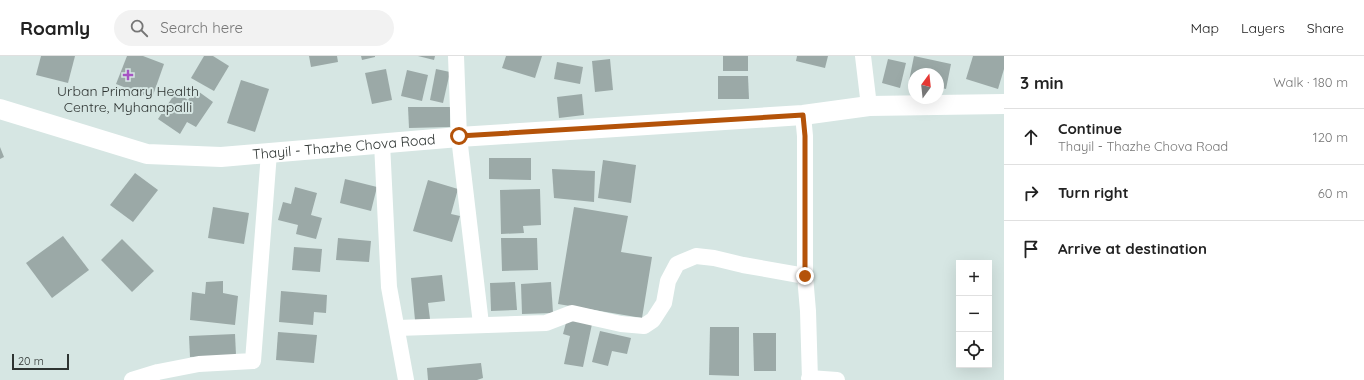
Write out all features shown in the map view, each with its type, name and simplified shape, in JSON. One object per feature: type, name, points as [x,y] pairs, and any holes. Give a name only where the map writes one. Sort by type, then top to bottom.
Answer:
[{"type":"street","points":[[456,56],[459,136],[481,324]]},
{"type":"street","points":[[863,56],[869,106]]},
{"type":"street","name":"Thayil - Thazhe Chova Road","points":[[0,109],[147,154],[221,157],[459,136],[803,115],[869,106],[1004,104]]},
{"type":"street","points":[[803,115],[805,136],[805,276],[808,311],[810,379],[837,380]]},
{"type":"street","points":[[382,143],[389,287],[406,380]]},
{"type":"street","points":[[132,380],[158,372],[199,364],[254,361],[269,153]]},
{"type":"street","points":[[397,328],[546,323],[572,313],[621,324],[644,326],[653,320],[664,303],[668,281],[677,264],[696,256],[714,258],[743,265],[805,276]]},
{"type":"building","points":[[41,56],[75,56],[68,83],[36,75]]},
{"type":"building","points":[[127,56],[143,56],[164,64],[152,98],[116,84]]},
{"type":"building","points":[[204,56],[213,56],[229,66],[214,91],[191,78]]},
{"type":"building","points":[[309,56],[337,56],[338,62],[311,67]]},
{"type":"building","points":[[361,56],[375,56],[375,57],[362,60]]},
{"type":"building","points":[[418,56],[435,56],[434,60]]},
{"type":"building","points":[[506,56],[542,56],[535,78],[502,68]]},
{"type":"building","points":[[723,56],[748,56],[748,71],[723,71]]},
{"type":"building","points":[[797,56],[828,56],[825,68],[796,61]]},
{"type":"building","points":[[914,56],[951,64],[946,89],[944,88],[944,68],[912,68]]},
{"type":"building","points":[[973,56],[1004,56],[1004,69],[998,89],[966,79]]},
{"type":"building","points":[[610,59],[613,90],[595,92],[592,61]]},
{"type":"building","points":[[888,59],[906,63],[900,88],[882,83]]},
{"type":"building","points":[[557,62],[583,67],[580,84],[554,79]]},
{"type":"building","points":[[386,69],[392,100],[372,104],[365,73]]},
{"type":"building","points":[[436,69],[450,72],[443,103],[430,100]]},
{"type":"building","points":[[407,70],[428,75],[422,101],[401,96]]},
{"type":"building","points":[[718,76],[748,76],[749,99],[718,99]]},
{"type":"building","points":[[241,80],[269,89],[255,132],[227,123]]},
{"type":"building","points":[[195,89],[213,102],[196,127],[187,122],[180,134],[158,119],[176,92],[188,100]]},
{"type":"building","points":[[582,94],[584,115],[559,118],[557,97]]},
{"type":"building","points":[[408,107],[450,107],[450,127],[409,128]]},
{"type":"building","points":[[0,147],[4,157],[0,159]]},
{"type":"building","points":[[489,158],[531,158],[531,180],[489,179]]},
{"type":"building","points":[[603,160],[636,165],[631,203],[598,198]]},
{"type":"building","points":[[552,169],[595,171],[594,202],[554,198]]},
{"type":"building","points":[[135,173],[158,190],[133,222],[110,205]]},
{"type":"building","points":[[345,179],[377,187],[371,211],[340,203]]},
{"type":"building","points":[[428,180],[458,189],[451,214],[460,216],[452,242],[413,231]]},
{"type":"building","points":[[295,187],[317,193],[311,215],[322,218],[316,239],[296,234],[298,225],[278,220],[283,202],[291,204]]},
{"type":"building","points":[[540,189],[541,225],[523,226],[524,233],[501,234],[500,190]]},
{"type":"building","points":[[213,207],[249,213],[244,244],[208,238]]},
{"type":"building","points":[[574,207],[628,216],[621,252],[652,257],[642,318],[558,304]]},
{"type":"building","points":[[63,236],[89,270],[52,298],[26,263]]},
{"type":"building","points":[[338,238],[371,241],[369,262],[336,260]]},
{"type":"building","points":[[501,238],[537,238],[538,270],[502,271]]},
{"type":"building","points":[[122,239],[154,271],[132,292],[101,260]]},
{"type":"building","points":[[294,247],[322,249],[320,272],[292,270]]},
{"type":"building","points":[[442,275],[445,301],[428,303],[430,319],[415,320],[411,278]]},
{"type":"building","points":[[223,281],[223,293],[238,296],[235,325],[190,320],[192,292],[205,294],[206,282]]},
{"type":"building","points":[[515,282],[517,310],[491,311],[490,283]]},
{"type":"building","points":[[551,282],[553,313],[522,314],[521,284]]},
{"type":"building","points":[[281,291],[327,295],[326,313],[314,312],[313,325],[279,322]]},
{"type":"building","points":[[567,319],[592,324],[583,367],[564,364],[570,336],[563,334]]},
{"type":"building","points":[[710,327],[739,327],[739,376],[709,375]]},
{"type":"building","points":[[600,331],[631,338],[627,354],[612,351],[608,366],[592,362]]},
{"type":"building","points":[[278,332],[317,335],[314,363],[276,360]]},
{"type":"building","points":[[753,333],[776,333],[776,371],[754,371]]},
{"type":"building","points":[[235,334],[236,355],[190,357],[189,336]]},
{"type":"building","points":[[481,363],[483,378],[477,380],[428,380],[427,368]]},
{"type":"place","name":"Urban Primary Health Centre, Myhanapalli","points":[[128,75]]},
{"type":"route","points":[[459,136],[803,115],[805,136],[805,276]]}]
